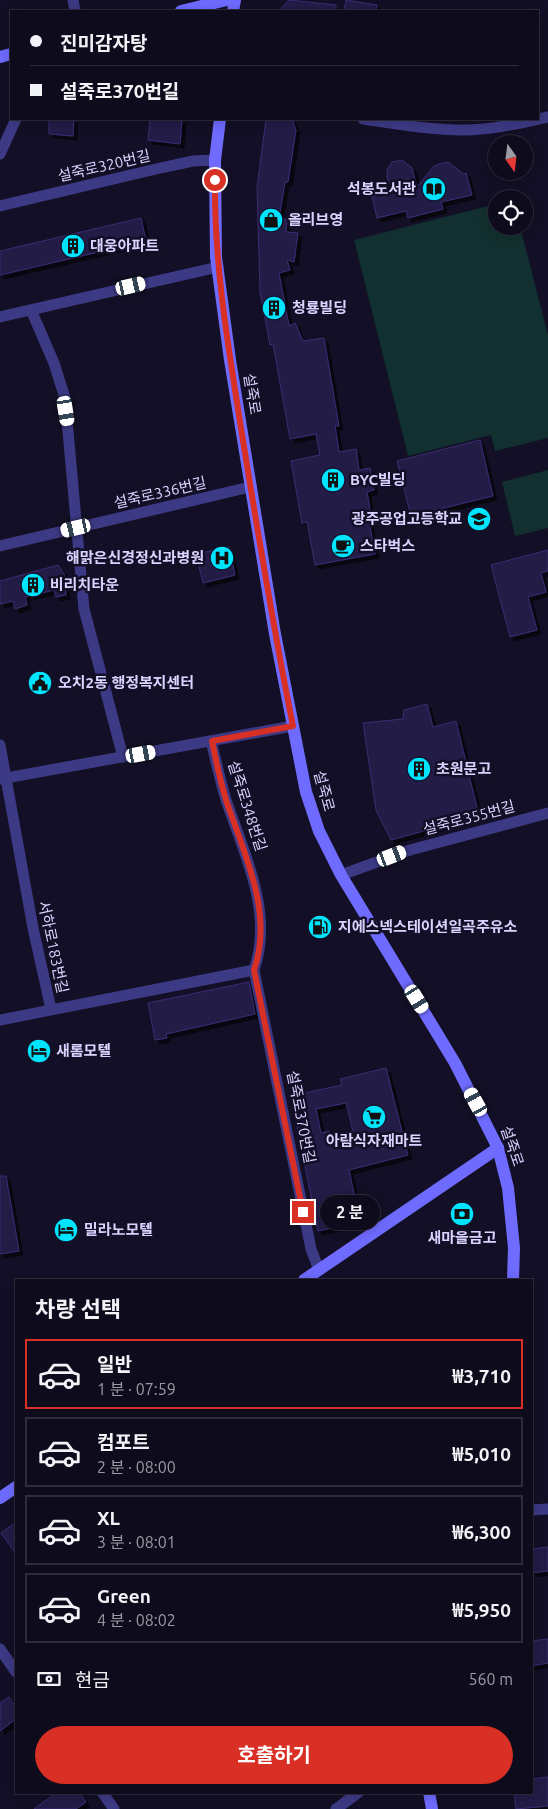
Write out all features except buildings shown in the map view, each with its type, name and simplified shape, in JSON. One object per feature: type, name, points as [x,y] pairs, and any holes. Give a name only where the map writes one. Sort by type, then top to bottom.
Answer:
[{"type":"main road","points":[[185,10],[227,0]]},
{"type":"main road","name":"설죽로","points":[[220,120],[216,160],[214,219],[218,267],[250,487],[293,726],[312,811],[319,831],[341,875],[455,1063],[498,1148],[508,1188],[514,1248],[513,1279]]},
{"type":"main road","points":[[306,1279],[498,1148]]},
{"type":"main road","points":[[0,1498],[15,1488]]},
{"type":"main road","points":[[429,1794],[432,1809]]},
{"type":"street","points":[[0,154],[16,120]]},
{"type":"street","points":[[369,120],[464,130],[491,128],[532,120]]},
{"type":"street","name":"설죽로320번길","points":[[0,206],[193,161],[216,160]]},
{"type":"street","points":[[0,317],[218,267]]},
{"type":"street","points":[[31,310],[54,363],[65,398],[87,627],[123,757]]},
{"type":"street","name":"설죽로336번길","points":[[0,546],[250,487]]},
{"type":"street","points":[[3,778],[293,726]]},
{"type":"street","name":"설죽로348번길","points":[[212,741],[221,783],[251,870],[261,934],[259,956],[254,970]]},
{"type":"street","name":"서하로183번길","points":[[0,745],[3,778],[51,1010],[254,970]]},
{"type":"street","name":"설죽로355번길","points":[[341,875],[410,850],[548,813]]},
{"type":"street","name":"설죽로370번길","points":[[254,970],[311,1249],[319,1270]]},
{"type":"street","points":[[0,1020],[51,1010]]},
{"type":"street","points":[[533,1510],[548,1509]]},
{"type":"street","points":[[0,1649],[15,1671]]},
{"type":"street","points":[[103,1794],[114,1809]]},
{"type":"street","points":[[336,1809],[356,1794]]},
{"type":"green space","points":[[488,206],[488,235],[522,235],[548,335],[548,438],[495,451],[491,435],[408,456],[354,240]]},
{"type":"green space","points":[[548,470],[548,528],[515,536],[502,482]]},
{"type":"place","name":"석봉도서관","points":[[434,189]]},
{"type":"place","name":"올리브영","points":[[271,220]]},
{"type":"place","name":"대웅아파트","points":[[73,246]]},
{"type":"place","name":"청룡빌딩","points":[[274,308]]},
{"type":"place","name":"BYC빌딩","points":[[333,480]]},
{"type":"place","name":"광주공업고등학교","points":[[479,519]]},
{"type":"place","name":"스타벅스","points":[[343,546]]},
{"type":"place","name":"해맑은신경정신과병원","points":[[222,558]]},
{"type":"place","name":"비리치타운","points":[[33,585]]},
{"type":"place","name":"오치2동 행정복지센터","points":[[40,683]]},
{"type":"place","name":"초원문고","points":[[419,769]]},
{"type":"place","name":"지에스넥스테이션일곡주유소","points":[[320,927]]},
{"type":"place","name":"새롬모텔","points":[[39,1051]]},
{"type":"place","name":"아람식자재마트","points":[[374,1117]]},
{"type":"place","name":"새마을금고","points":[[462,1214]]},
{"type":"place","name":"밀라노모텔","points":[[66,1230]]},
{"type":"route","points":[[215,180],[214,219],[216,257],[228,343],[250,487],[293,726],[212,741],[221,783],[248,856],[251,870],[261,934],[259,956],[254,970],[303,1212]]}]
